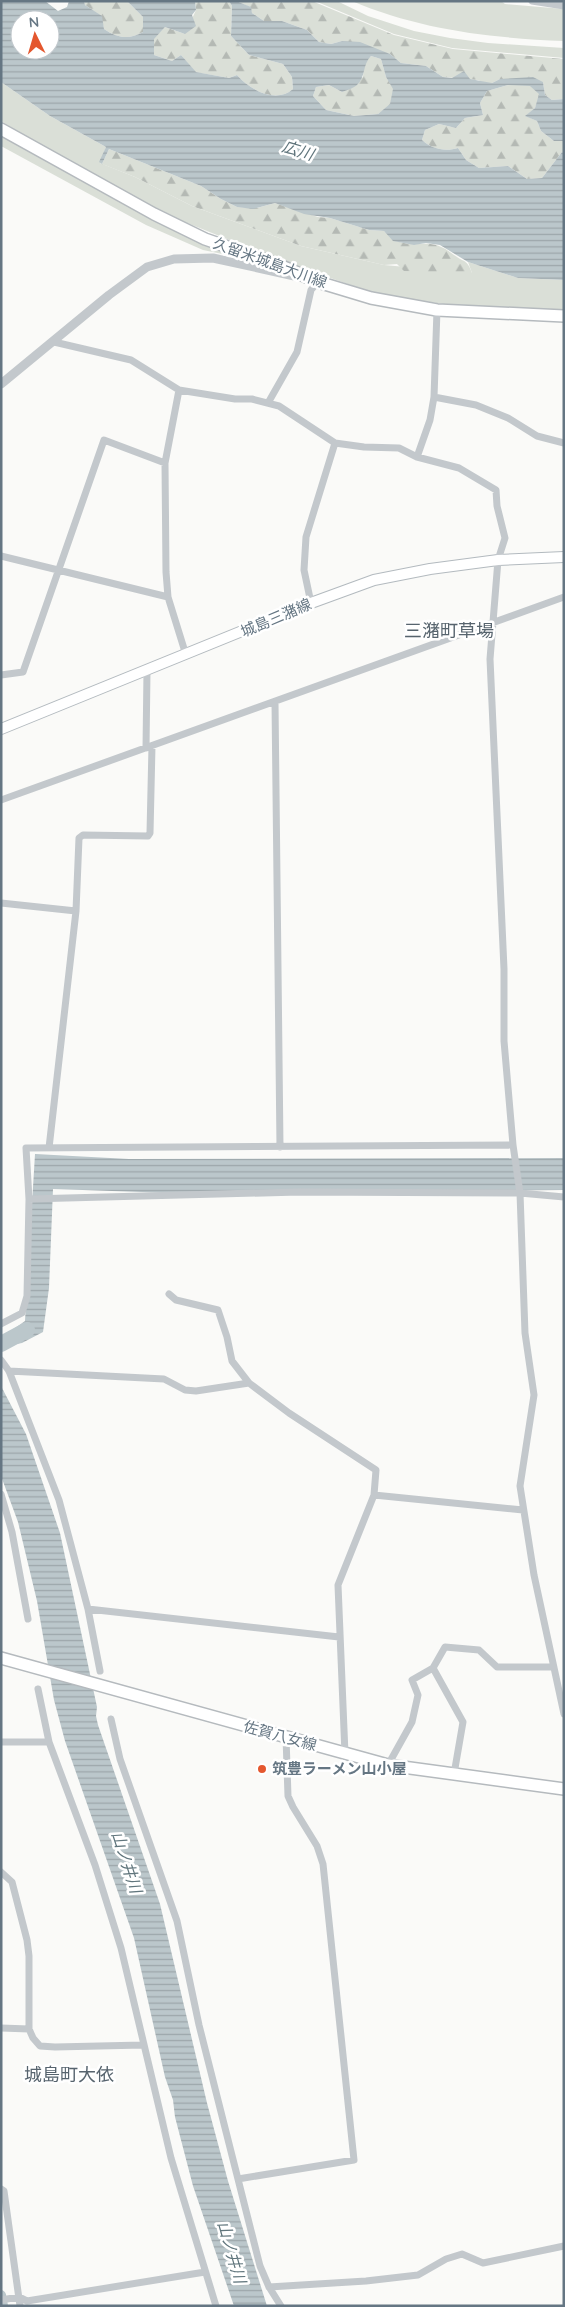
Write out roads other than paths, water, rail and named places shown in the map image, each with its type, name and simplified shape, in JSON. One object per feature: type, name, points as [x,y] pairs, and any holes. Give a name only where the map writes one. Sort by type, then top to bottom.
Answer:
[{"type":"main road","name":"久留米城島大川線","points":[[1,129],[43,154],[205,239],[318,282],[371,298],[437,310],[564,316]]},
{"type":"main road","name":"城島三潴線","points":[[1,729],[311,603],[374,580],[430,569],[498,560],[564,557]]},
{"type":"main road","name":"佐賀八女線","points":[[1,1658],[388,1766],[564,1789]]},
{"type":"street","points":[[532,1],[563,4]]},
{"type":"street","points":[[1,384],[109,295],[147,267],[174,259],[213,258],[318,282],[311,290],[297,352],[268,404]]},
{"type":"street","points":[[417,456],[430,420],[434,398],[437,310]]},
{"type":"street","points":[[54,342],[131,360],[179,390],[234,399],[252,399],[279,406],[335,443],[364,447],[399,448],[417,456],[459,468],[496,490],[505,538],[498,560],[491,624],[490,659],[504,969],[504,1041],[513,1145],[520,1193],[525,1333],[534,1395],[520,1486],[553,1667],[564,1714]]},
{"type":"street","points":[[179,390],[166,463],[168,597],[186,655]]},
{"type":"street","points":[[434,398],[476,405],[508,418],[537,436],[564,443]]},
{"type":"street","points":[[1,675],[24,672],[104,440],[166,463]]},
{"type":"street","points":[[311,603],[304,570],[306,537],[335,443]]},
{"type":"street","points":[[1,556],[168,597]]},
{"type":"street","points":[[1,800],[564,597]]},
{"type":"street","points":[[49,1148],[76,911],[79,838],[83,835],[148,836],[150,833],[147,671]]},
{"type":"street","points":[[275,702],[280,1147]]},
{"type":"street","points":[[1,903],[76,911]]},
{"type":"street","points":[[1,1324],[22,1313],[27,1296],[29,1199],[26,1148],[513,1145]]},
{"type":"street","points":[[29,1199],[299,1192],[520,1193],[564,1197]]},
{"type":"street","points":[[169,1294],[176,1300],[218,1310],[228,1337],[232,1361],[249,1384],[289,1413],[376,1470],[374,1495],[338,1585],[345,1754]]},
{"type":"street","points":[[2,1362],[9,1371],[59,1500],[88,1609],[100,1671]]},
{"type":"street","points":[[9,1371],[164,1379],[185,1390],[196,1391],[249,1384]]},
{"type":"street","points":[[1,1494],[15,1550],[28,1619]]},
{"type":"street","points":[[374,1495],[523,1510]]},
{"type":"street","points":[[88,1609],[339,1637]]},
{"type":"street","points":[[388,1766],[412,1722],[418,1695],[412,1680],[433,1668],[445,1647],[480,1650],[497,1666],[553,1667]]},
{"type":"street","points":[[433,1668],[463,1722],[454,1774]]},
{"type":"street","points":[[38,1688],[49,1742],[95,1865],[113,1922],[171,2158],[216,2306]]},
{"type":"street","points":[[112,1719],[120,1759],[177,1921],[199,2025],[260,2266],[269,2288],[281,2306]]},
{"type":"street","points":[[238,2178],[354,2160],[323,1864],[317,1846],[288,1796],[286,1737]]},
{"type":"street","points":[[1,1742],[49,1742]]},
{"type":"street","points":[[1,1872],[12,1882],[27,1940],[29,1956],[29,2028],[33,2038],[40,2046],[143,2045]]},
{"type":"street","points":[[1,2028],[29,2028]]},
{"type":"street","points":[[1,2189],[4,2191],[20,2306]]},
{"type":"street","points":[[269,2288],[418,2275],[446,2259],[462,2254],[483,2263],[564,2246]]},
{"type":"street","points":[[1,2300],[18,2297],[27,2301],[205,2272]]},
{"type":"water","name":"広川","points":[[1,1],[45,1],[57,10],[10,10],[10,60],[60,60],[60,10],[67,7],[69,1],[84,1],[85,5],[102,16],[104,29],[118,36],[128,37],[143,32],[143,17],[127,1],[195,1],[196,10],[192,15],[196,26],[185,34],[165,27],[154,39],[154,55],[172,61],[181,55],[196,72],[229,78],[237,75],[249,86],[271,95],[279,95],[293,89],[292,77],[283,64],[249,55],[231,36],[232,6],[229,1],[236,1],[251,7],[252,13],[264,21],[282,21],[307,30],[319,42],[331,44],[342,41],[360,42],[390,54],[401,63],[426,66],[443,77],[452,78],[464,71],[470,79],[492,83],[500,79],[533,77],[543,82],[545,95],[552,100],[564,99],[564,141],[554,141],[541,131],[537,121],[525,116],[535,108],[539,94],[530,86],[508,85],[487,91],[480,103],[483,115],[465,118],[456,128],[439,124],[425,130],[422,140],[430,146],[439,149],[458,148],[466,160],[479,168],[508,166],[527,179],[542,178],[562,152],[564,154],[564,280],[518,278],[468,262],[440,245],[426,243],[414,245],[393,241],[384,231],[369,230],[330,218],[304,214],[275,203],[253,209],[237,207],[201,186],[109,149],[102,164],[99,162],[106,147],[50,116],[1,82]],"holes":[[[371,56],[381,59],[386,77],[393,89],[390,104],[378,114],[354,116],[326,110],[313,96],[316,87],[329,85],[342,92],[356,86],[360,82],[366,63]]]},
{"type":"water","points":[[35,1154],[129,1159],[564,1158],[564,1190],[171,1193],[53,1189],[49,1288],[43,1332],[22,1343],[12,1345],[5,1335],[25,1321]]},
{"type":"water","name":"山ノ井川","points":[[1,1386],[26,1434],[60,1533],[97,1707],[98,1725],[160,1904],[207,2103],[228,2181],[267,2306],[234,2306],[193,2186],[175,2117],[173,2100],[165,2077],[134,1938],[65,1741],[54,1700],[37,1601],[18,1522],[1,1476]]},
{"type":"waterway","points":[[1,1344],[27,1330]]},
{"type":"waterway","points":[[1,2295],[3,2306]]},
{"type":"place","name":"筑豊ラーメン山小屋","points":[[262,1769]]},
{"type":"district","name":"三潴町草場","points":[[449,631]]},
{"type":"district","name":"城島町大依","points":[[69,2075]]}]
